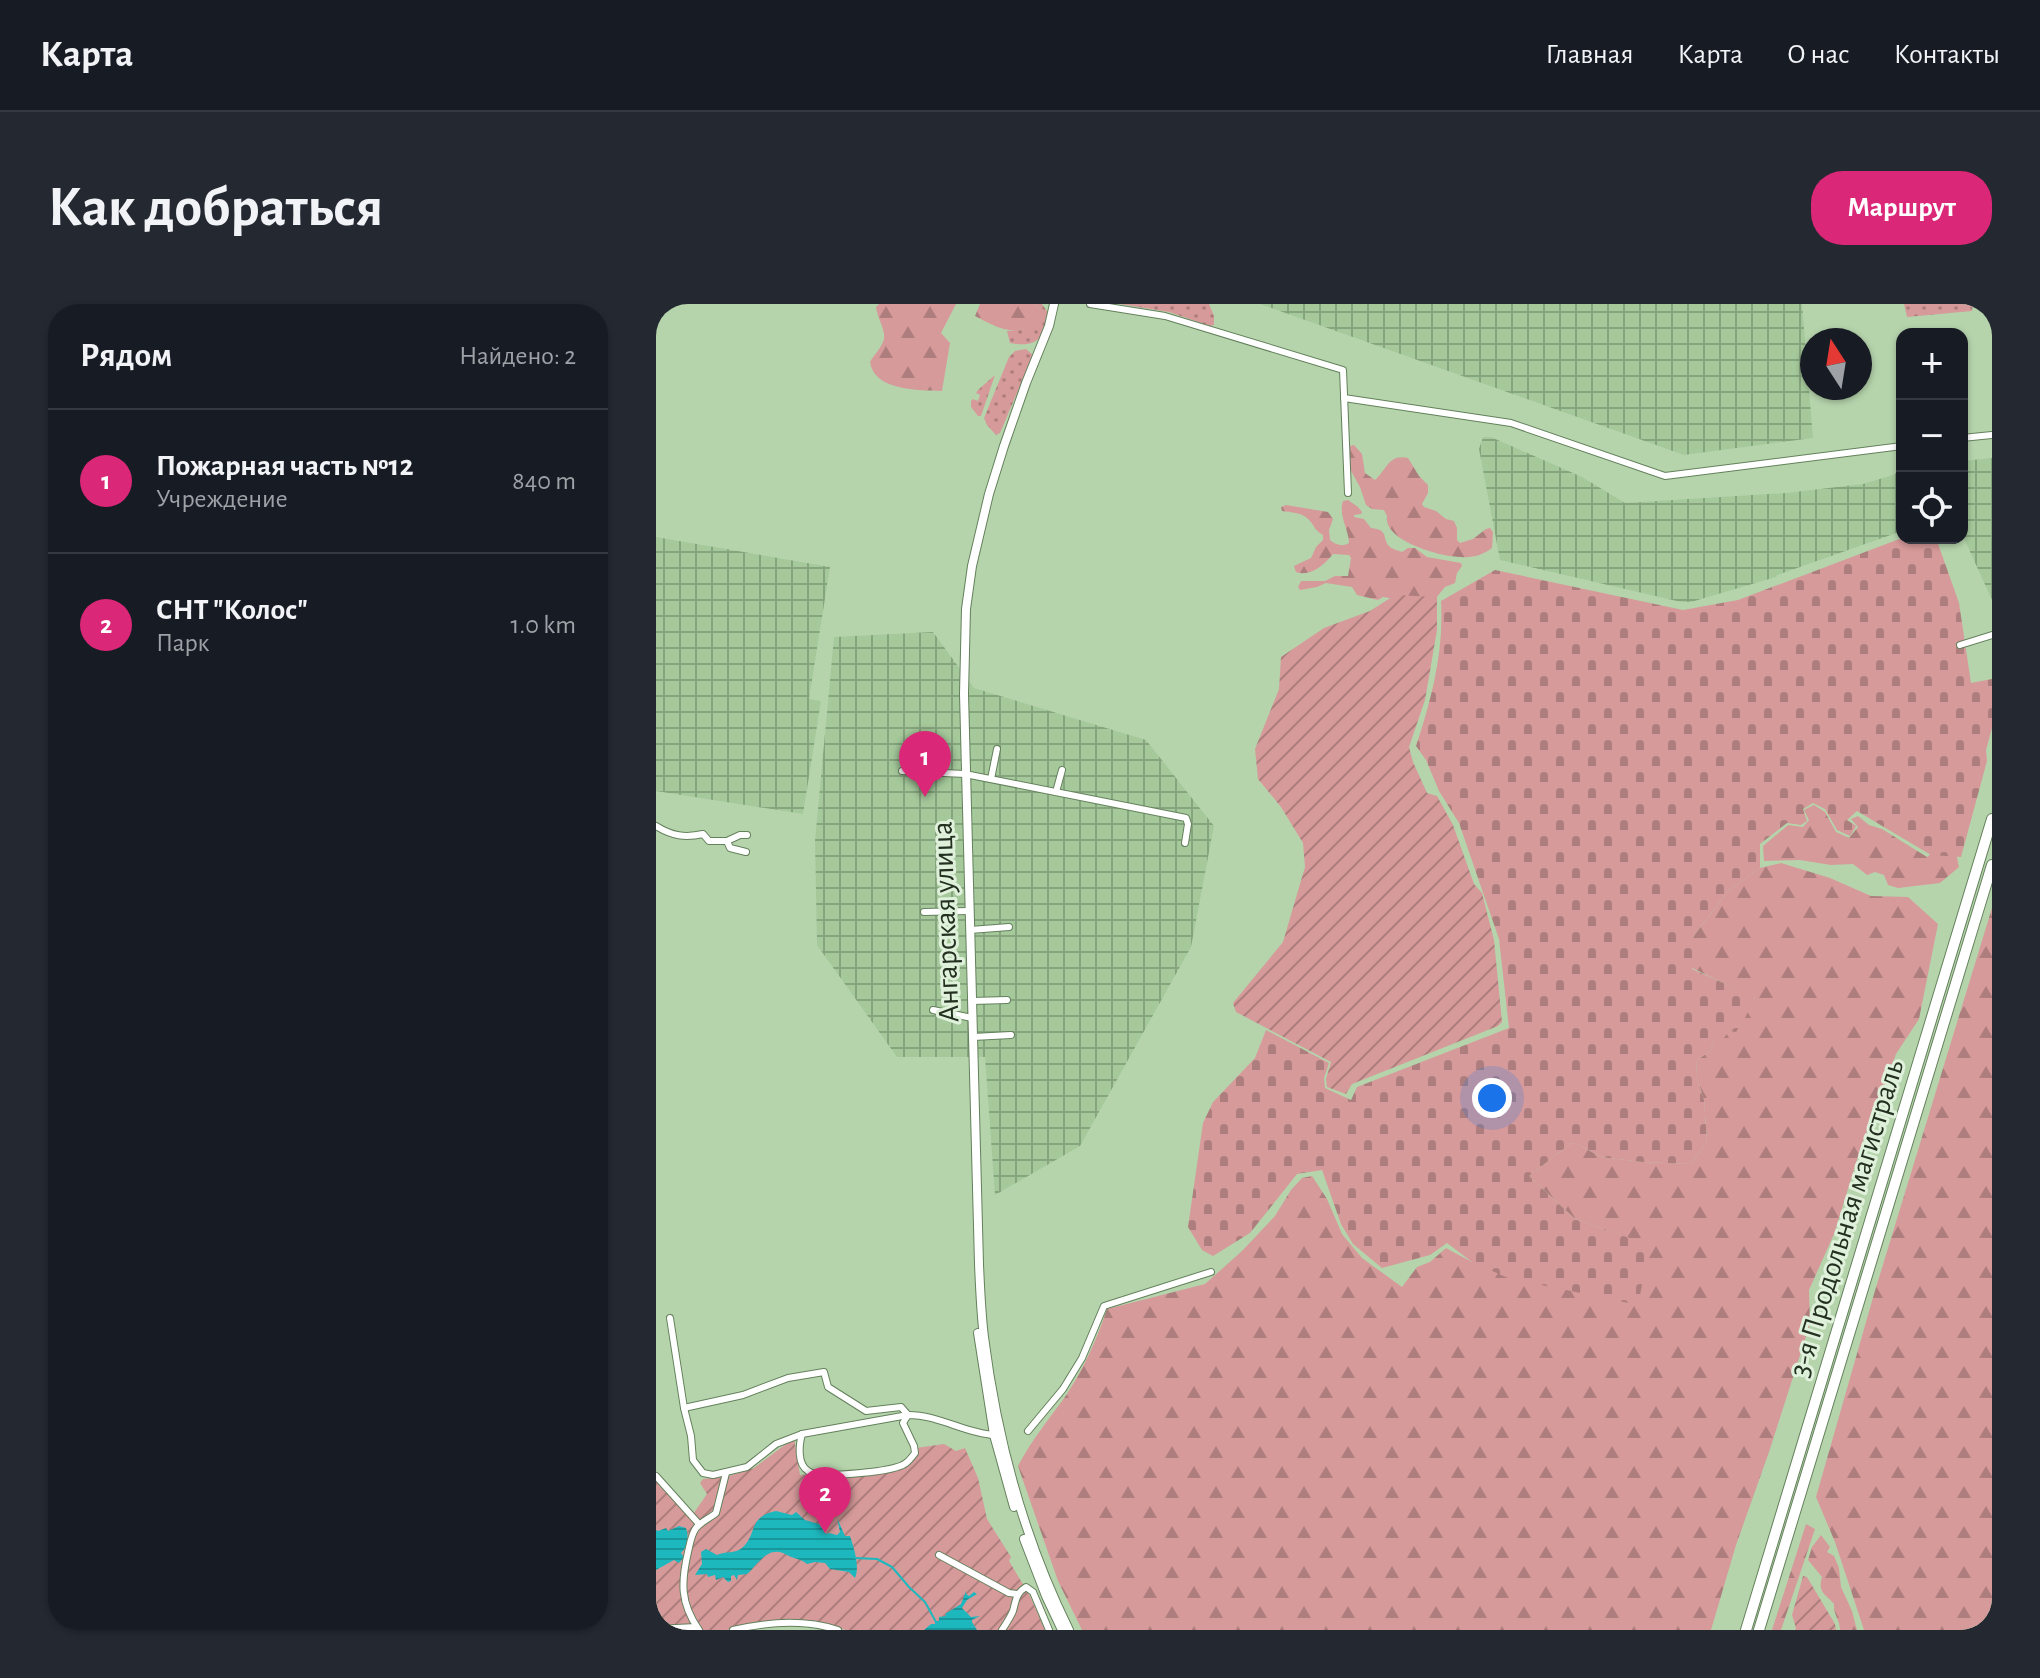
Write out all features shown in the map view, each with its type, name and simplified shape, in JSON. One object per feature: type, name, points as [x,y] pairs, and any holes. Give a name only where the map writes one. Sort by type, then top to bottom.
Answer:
[{"type":"highway","name":"3-я Продольная магистраль","points":[[1746,1630],[1992,819]]},
{"type":"highway","name":"3-я Продольная магистраль","points":[[1759,1630],[1992,865]]},
{"type":"main road","name":"Ангарская улица","points":[[1054,304],[1049,326],[1004,446],[972,566],[966,609],[965,774],[983,1334],[999,1433],[1025,1526],[1052,1596],[1069,1630]]},
{"type":"main road","name":"Ангарская улица","points":[[979,1264],[978,1334],[994,1435],[1029,1552],[1062,1630]]},
{"type":"street","points":[[1090,304],[1165,316],[1343,370],[1348,493]]},
{"type":"street","points":[[1344,398],[1511,423],[1665,476],[1896,447]]},
{"type":"street","points":[[1968,437],[1992,435]]},
{"type":"street","points":[[1960,645],[1992,635]]},
{"type":"street","points":[[991,779],[997,749]]},
{"type":"street","points":[[1056,792],[1062,770]]},
{"type":"street","points":[[902,771],[965,774],[1186,818],[1185,843]]},
{"type":"street","points":[[656,826],[680,837],[703,834],[709,841],[727,841],[747,835]]},
{"type":"street","points":[[727,841],[730,848],[746,852]]},
{"type":"street","points":[[924,912],[969,911]]},
{"type":"street","points":[[970,930],[1009,927]]},
{"type":"street","points":[[972,1001],[1007,1000]]},
{"type":"street","points":[[933,1010],[972,1018]]},
{"type":"street","points":[[973,1037],[1011,1035]]},
{"type":"street","points":[[1028,1431],[1063,1389],[1082,1358],[1104,1306],[1211,1272]]},
{"type":"street","points":[[670,1318],[693,1460],[703,1473],[713,1475],[747,1467],[776,1444],[802,1434],[908,1415],[924,1415],[974,1433],[994,1435]]},
{"type":"street","points":[[684,1408],[743,1395],[788,1378],[824,1372],[828,1387],[866,1411],[901,1407],[908,1415]]},
{"type":"street","points":[[802,1434],[799,1444],[803,1466],[808,1471],[821,1476],[885,1470],[902,1466],[915,1453],[903,1423],[908,1415]]},
{"type":"street","points":[[656,1629],[697,1628],[685,1604],[682,1584],[693,1532],[716,1513],[726,1473]]},
{"type":"street","points":[[656,1476],[699,1524]]},
{"type":"street","points":[[821,1476],[822,1485]]},
{"type":"street","points":[[939,1555],[1009,1593],[1017,1594]]},
{"type":"street","points":[[1002,1630],[1012,1614],[1017,1594],[1026,1587],[1030,1589],[1049,1630]]},
{"type":"street","points":[[733,1630],[793,1622],[820,1624],[838,1630]]},
{"type":"shaded area","points":[[1260,304],[1802,304],[1804,328],[1800,328],[1800,400],[1810,400],[1813,438],[1684,455]]},
{"type":"shaded area","points":[[1483,437],[1491,437],[1582,477],[1625,503],[1786,493],[1863,484],[1896,473],[1896,533],[1776,577],[1691,602],[1681,602],[1500,560],[1479,449]]},
{"type":"shaded area","points":[[1992,458],[1992,600],[1967,544],[1968,460]]},
{"type":"shaded area","points":[[656,537],[830,567],[809,699],[821,701],[803,814],[656,791]]},
{"type":"shaded area","points":[[933,632],[974,688],[1146,740],[1214,826],[1191,947],[1080,1146],[995,1195],[985,1057],[897,1057],[817,945],[815,841],[834,637]]},
{"type":"green space","points":[[879,304],[956,304],[941,333],[950,343],[942,391],[888,384],[873,372],[870,362],[884,339],[876,307]]},
{"type":"green space","points":[[980,304],[1034,304],[1040,309],[1038,318],[1031,325],[1010,330],[975,316]]},
{"type":"green space","points":[[1034,304],[1042,304],[1049,314],[1041,335],[1033,343],[1010,343],[1007,331],[1020,330],[1031,324],[1040,309]]},
{"type":"green space","points":[[1120,304],[1209,304],[1214,325],[1169,312]]},
{"type":"green space","points":[[1904,304],[1973,304],[1972,311],[1907,317]]},
{"type":"green space","points":[[1026,349],[1033,355],[1000,433],[996,435],[984,418],[1009,357],[1015,351]]},
{"type":"green space","points":[[995,375],[981,416],[978,416],[971,407],[971,401],[978,401],[980,395],[976,393]]},
{"type":"green space","points":[[1354,445],[1362,454],[1365,473],[1375,480],[1396,458],[1408,458],[1428,485],[1428,493],[1422,504],[1424,507],[1454,521],[1460,543],[1490,528],[1493,532],[1492,548],[1473,556],[1452,556],[1428,551],[1403,540],[1388,525],[1384,510],[1366,505],[1350,469],[1350,446]]},
{"type":"green space","points":[[1348,500],[1362,512],[1354,517],[1364,519],[1371,528],[1381,531],[1391,548],[1402,552],[1415,548],[1427,557],[1461,563],[1455,583],[1445,587],[1436,598],[1383,597],[1378,600],[1357,595],[1352,587],[1326,583],[1300,590],[1301,581],[1325,581],[1335,576],[1348,576],[1351,558],[1349,555],[1333,554],[1312,571],[1296,572],[1294,566],[1311,558],[1323,535],[1307,518],[1282,511],[1281,507],[1286,505],[1328,512],[1333,519],[1329,530],[1330,540],[1344,545],[1349,543],[1342,507],[1343,501]]},
{"type":"green space","points":[[1896,540],[1896,544],[1938,544],[1959,603],[1971,683],[1992,679],[1992,728],[1986,750],[1987,761],[1961,857],[1931,855],[1857,811],[1847,820],[1856,826],[1850,836],[1837,830],[1825,809],[1813,803],[1803,809],[1807,821],[1801,825],[1787,823],[1760,844],[1760,868],[1729,890],[1692,938],[1692,969],[1755,997],[1736,1032],[1729,1031],[1724,1038],[1715,1038],[1710,1051],[1697,1060],[1696,1075],[1704,1100],[1707,1141],[1691,1164],[1601,1157],[1576,1143],[1570,1144],[1529,1176],[1575,1219],[1650,1245],[1638,1305],[1508,1278],[1472,1262],[1447,1243],[1430,1255],[1382,1268],[1353,1244],[1341,1224],[1322,1170],[1297,1174],[1250,1233],[1213,1256],[1202,1250],[1188,1227],[1203,1123],[1213,1102],[1255,1058],[1266,1030],[1329,1063],[1324,1078],[1325,1088],[1351,1100],[1357,1087],[1509,1028],[1499,939],[1459,823],[1416,746],[1436,674],[1441,638],[1441,601],[1495,570],[1683,610],[1738,600]]},
{"type":"green space","points":[[1395,595],[1437,597],[1437,630],[1425,700],[1409,747],[1427,793],[1437,796],[1453,825],[1474,884],[1482,893],[1494,940],[1502,1022],[1352,1084],[1346,1094],[1327,1087],[1331,1062],[1236,1012],[1233,1003],[1283,942],[1305,867],[1303,843],[1281,807],[1258,779],[1255,749],[1279,689],[1281,657],[1324,628],[1370,611]]},
{"type":"green space","points":[[1814,805],[1825,812],[1836,832],[1849,838],[1858,827],[1851,819],[1858,816],[1927,857],[1934,851],[1956,853],[1959,867],[1940,883],[1898,888],[1888,885],[1884,875],[1875,872],[1867,875],[1853,864],[1764,861],[1763,846],[1788,825],[1803,827],[1809,820],[1804,810]]},
{"type":"green space","points":[[1781,863],[1830,878],[1871,896],[1908,897],[1938,924],[1919,1019],[1896,1054],[1861,1147],[1834,1234],[1809,1290],[1810,1324],[1711,1630],[1082,1630],[1058,1581],[1018,1466],[1079,1374],[1107,1309],[1205,1284],[1275,1216],[1302,1178],[1312,1176],[1327,1199],[1342,1234],[1362,1258],[1402,1287],[1417,1267],[1430,1262],[1446,1248],[1472,1262],[1649,1245],[1575,1219],[1529,1176],[1570,1144],[1576,1143],[1601,1157],[1691,1164],[1707,1141],[1704,1100],[1696,1075],[1697,1060],[1710,1051],[1715,1038],[1729,1031],[1755,998],[1692,968],[1692,938],[1729,890],[1760,868]]},
{"type":"green space","points":[[1992,908],[1992,1630],[1864,1630],[1835,1542],[1816,1497],[1874,1294]]},
{"type":"green space","points":[[794,1438],[800,1475],[811,1474],[823,1479],[901,1469],[914,1459],[916,1448],[944,1444],[956,1451],[965,1448],[978,1478],[987,1519],[1011,1557],[1009,1561],[1030,1596],[1045,1630],[846,1630],[802,1620],[726,1630],[656,1630],[656,1473],[658,1482],[691,1517],[707,1494],[700,1483],[703,1479],[729,1476],[754,1468]]},
{"type":"green space","points":[[1806,1524],[1815,1529],[1781,1630],[1772,1630]]},
{"type":"green space","points":[[1821,1535],[1830,1547],[1827,1552],[1834,1556],[1839,1568],[1841,1587],[1857,1630],[1840,1630],[1834,1604],[1822,1590],[1822,1577],[1808,1560],[1812,1547]]},
{"type":"green space","points":[[1803,1576],[1807,1577],[1836,1630],[1795,1630],[1792,1615]]},
{"type":"water","points":[[776,1511],[792,1515],[796,1512],[805,1520],[819,1524],[826,1534],[837,1535],[840,1532],[837,1518],[853,1546],[857,1563],[855,1578],[849,1572],[830,1569],[825,1563],[807,1564],[776,1552],[765,1556],[747,1574],[738,1575],[737,1580],[734,1575],[728,1582],[723,1577],[716,1580],[715,1575],[695,1575],[702,1564],[701,1552],[706,1549],[717,1555],[739,1550],[747,1543],[761,1517]]},
{"type":"water","points":[[679,1526],[686,1528],[687,1534],[681,1553],[684,1557],[679,1563],[674,1560],[656,1570],[656,1530],[666,1528],[668,1531]]},
{"type":"water","points":[[966,1591],[969,1596],[974,1592],[977,1594],[967,1600],[962,1608],[971,1617],[980,1616],[972,1620],[977,1630],[924,1630],[961,1604]]},
{"type":"waterway","points":[[855,1558],[877,1559],[892,1567],[925,1602],[936,1622]]},
{"type":"place","name":"Пожарная часть №12","points":[[925,797]]},
{"type":"place","name":"СНТ \"Колос\"","points":[[825,1533]]}]
